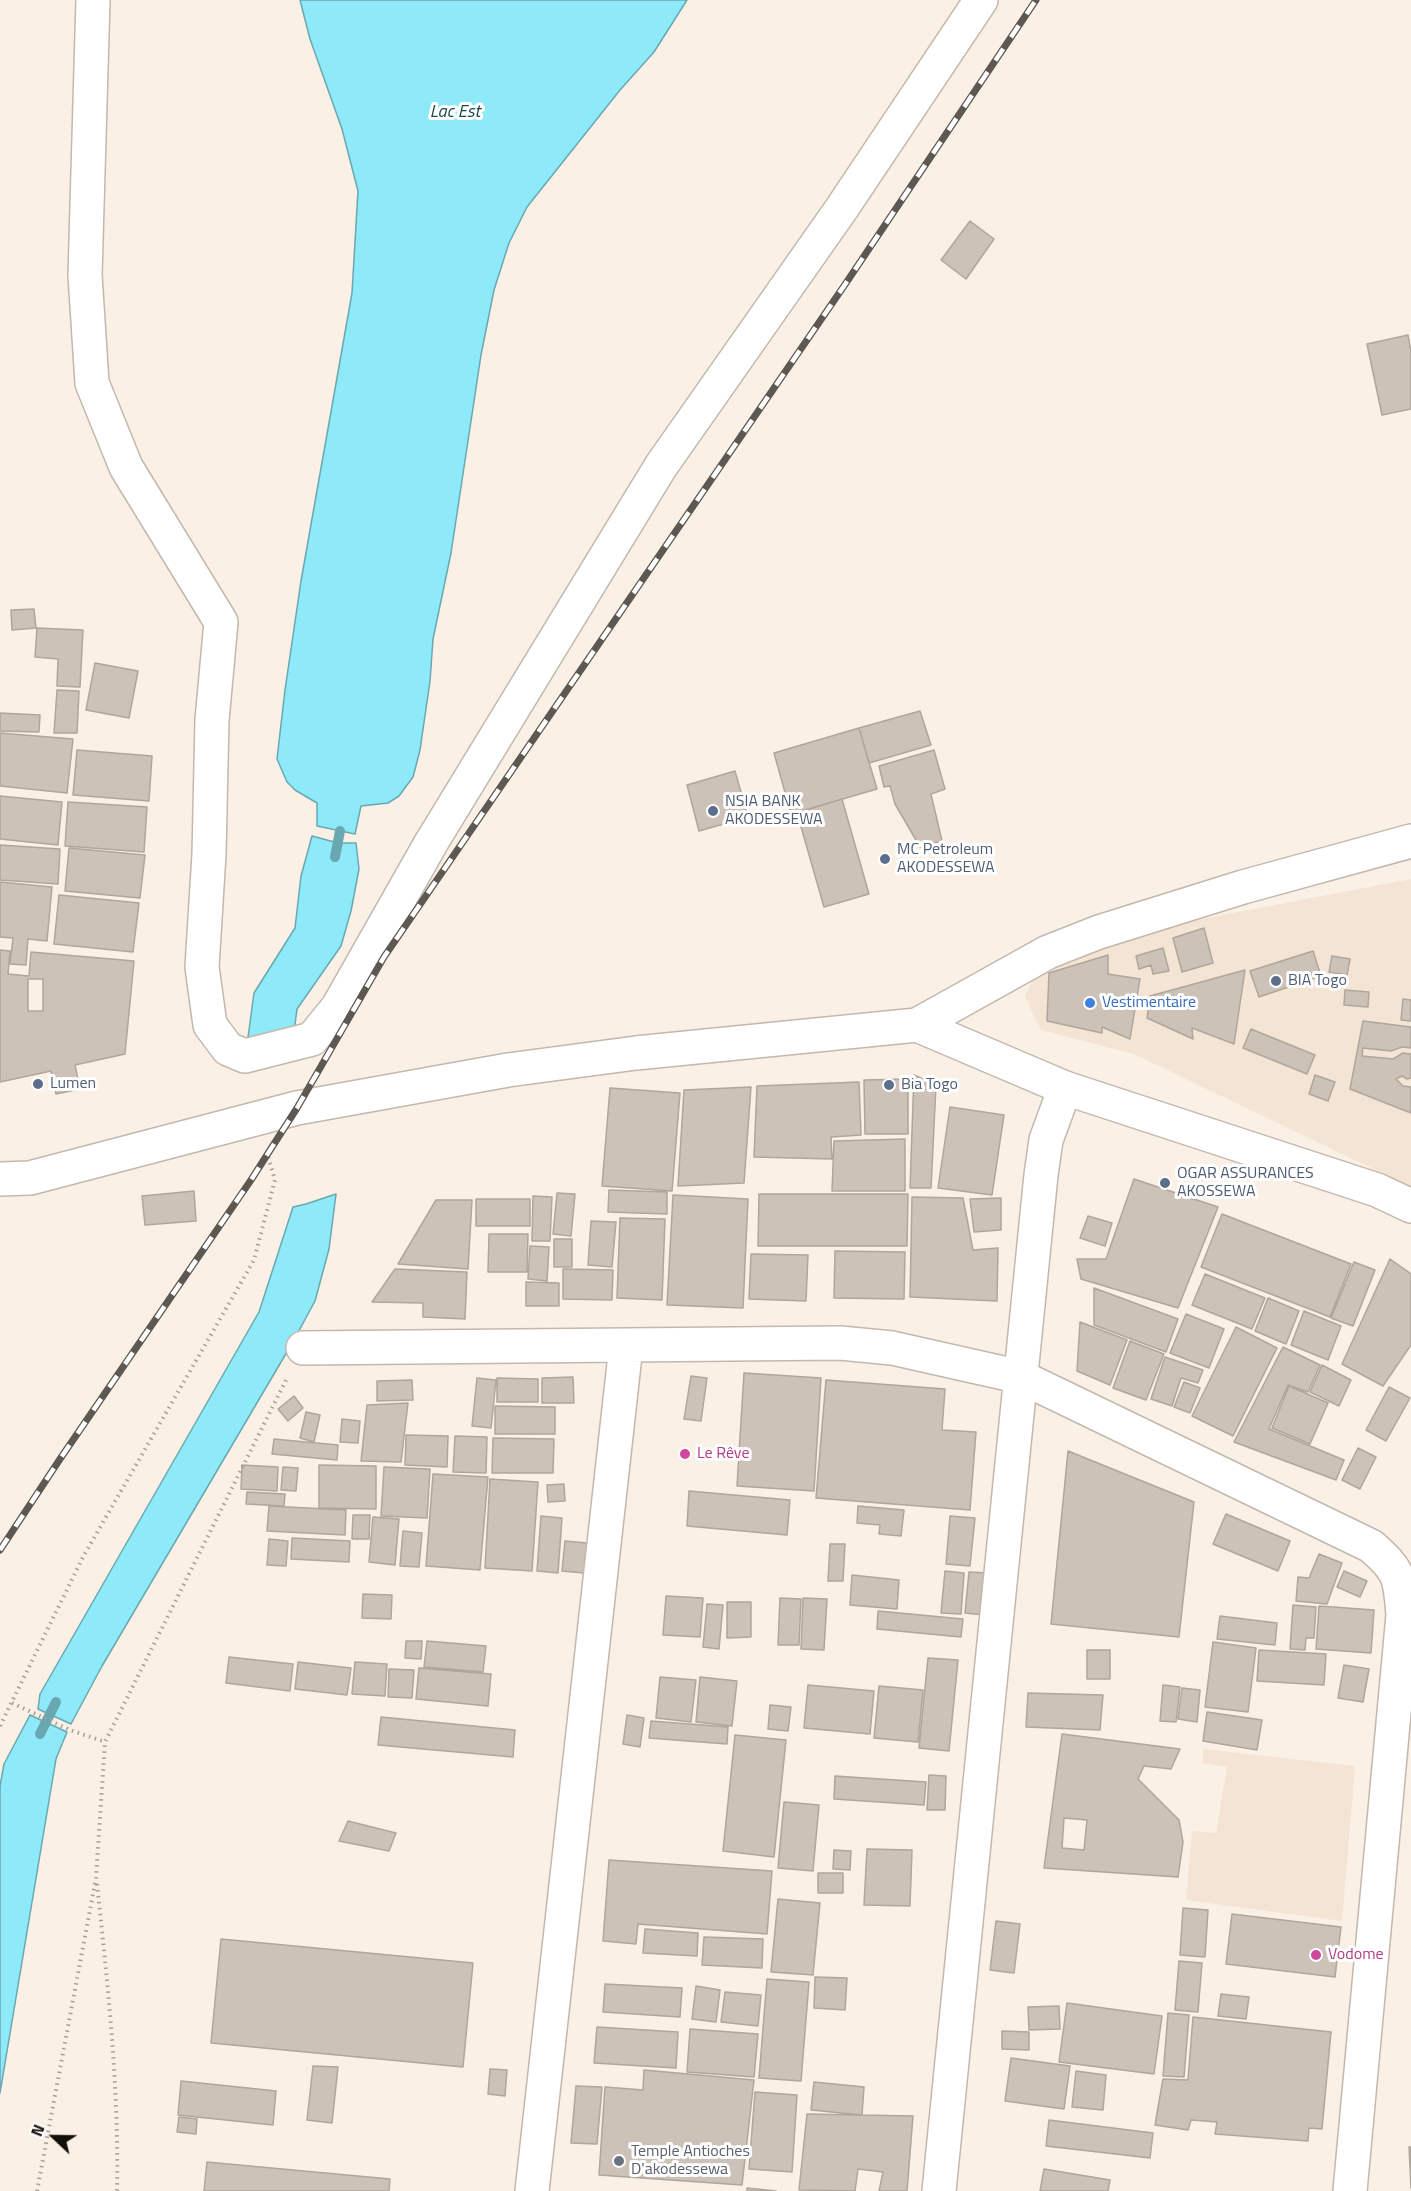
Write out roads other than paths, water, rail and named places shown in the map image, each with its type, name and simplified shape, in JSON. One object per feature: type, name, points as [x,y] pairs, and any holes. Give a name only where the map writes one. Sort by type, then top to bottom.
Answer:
[{"type":"street","points":[[93,0],[85,275],[92,383],[126,467],[221,622],[212,720],[209,854],[202,967],[210,1025],[228,1049],[245,1056],[312,1039],[338,1007],[431,843],[661,466],[842,208],[981,0]]},
{"type":"street","points":[[0,1205],[15,1178],[344,1098],[508,1070],[603,1057],[917,1024],[1048,952],[1099,932],[1243,887],[1411,841]]},
{"type":"street","points":[[917,1024],[1065,1088],[1377,1190],[1411,1206]]},
{"type":"street","points":[[939,2191],[1046,1140],[1065,1088]]},
{"type":"street","points":[[303,1348],[840,1343],[892,1348],[1021,1377],[1371,1546],[1391,1563],[1401,1584],[1403,1615],[1350,2191]]},
{"type":"street","points":[[532,2191],[626,1346]]},
{"type":"water","name":"Lac Est","points":[[300,0],[687,0],[654,52],[620,90],[527,207],[509,243],[494,290],[481,355],[451,553],[433,639],[430,681],[420,750],[413,777],[399,796],[388,803],[361,806],[355,834],[317,826],[317,803],[295,790],[287,782],[277,759],[301,581],[352,293],[358,191],[342,129],[310,39]]},
{"type":"water","points":[[312,836],[338,843],[356,843],[359,869],[341,946],[297,1009],[294,1032],[247,1045],[254,993],[295,928],[301,876]]},
{"type":"water","points":[[336,1194],[329,1249],[315,1301],[294,1340],[102,1666],[71,1724],[38,1709],[40,1694],[259,1312],[293,1207]]},
{"type":"water","points":[[30,1715],[67,1732],[56,1759],[0,2093],[0,1786],[4,1764]]},
{"type":"waterway","points":[[335,857],[340,831]]},
{"type":"waterway","points":[[40,1734],[56,1702]]},
{"type":"railway","points":[[0,1550],[251,1180],[297,1108],[384,957],[844,286],[1036,0]]},
{"type":"place","name":"NSIA BANK AKODESSEWA","points":[[713,811]]},
{"type":"place","name":"MC Petroleum AKODESSEWA","points":[[885,859]]},
{"type":"place","name":"BIA Togo","points":[[1276,981]]},
{"type":"place","name":"Vestimentaire","points":[[1090,1003]]},
{"type":"place","name":"Lumen","points":[[38,1084]]},
{"type":"place","name":"Bia Togo","points":[[889,1085]]},
{"type":"place","name":"OGAR ASSURANCES AKOSSEWA","points":[[1165,1183]]},
{"type":"place","name":"Le Rêve","points":[[685,1454]]},
{"type":"place","name":"Vodome","points":[[1316,1955]]},
{"type":"place","name":"Temple Antioches D'akodessewa","points":[[619,2161]]}]
